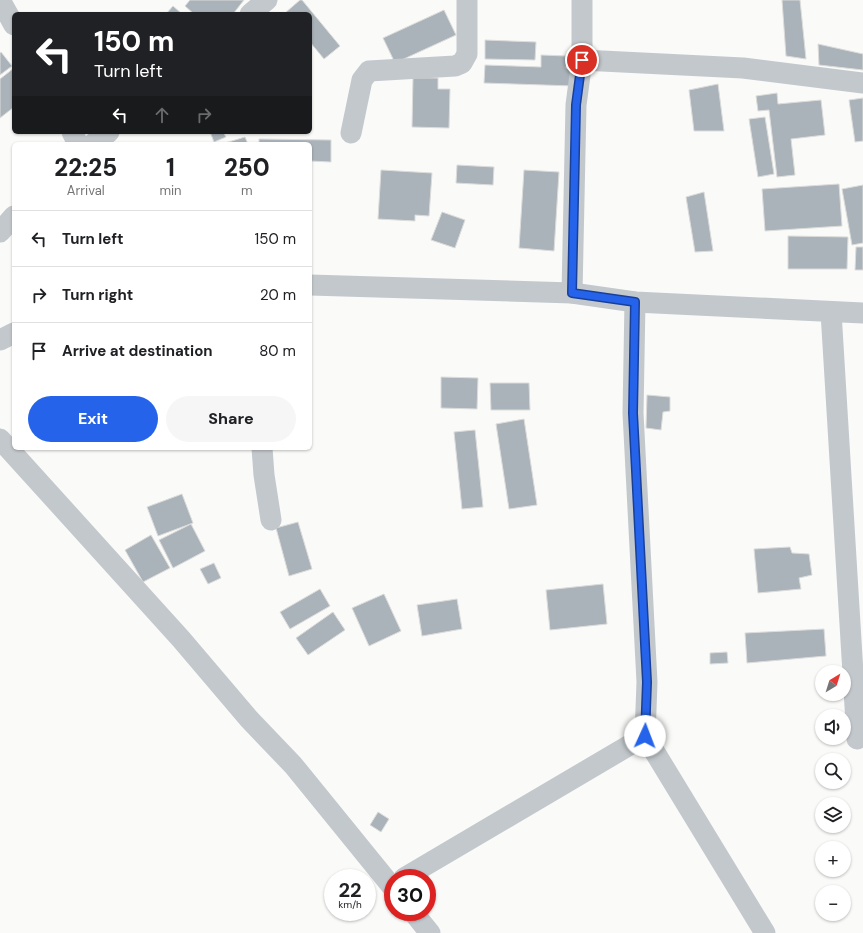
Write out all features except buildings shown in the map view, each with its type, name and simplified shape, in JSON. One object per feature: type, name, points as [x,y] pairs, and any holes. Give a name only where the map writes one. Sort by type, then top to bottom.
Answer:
[{"type":"street","points":[[0,0],[12,21]]},
{"type":"street","points":[[252,12],[267,0]]},
{"type":"street","points":[[351,133],[362,80],[369,71],[455,66],[462,64],[467,54],[467,0]]},
{"type":"street","points":[[572,293],[576,105],[582,60],[582,0]]},
{"type":"street","points":[[582,60],[743,68],[863,83]]},
{"type":"street","points":[[96,142],[106,134]]},
{"type":"street","points":[[312,284],[572,293],[635,302],[863,313]]},
{"type":"street","points":[[635,302],[633,413],[647,682],[645,736],[765,933]]},
{"type":"street","points":[[832,312],[857,739]]},
{"type":"street","points":[[0,340],[12,334]]},
{"type":"street","points":[[0,439],[160,616],[249,719],[293,765],[384,871]]},
{"type":"street","points":[[262,450],[264,475],[271,520]]},
{"type":"street","points":[[420,869],[645,736]]},
{"type":"street","points":[[420,921],[430,933]]},
{"type":"route","points":[[582,60],[576,105],[572,293],[635,302],[633,413],[647,682],[645,736]]}]
